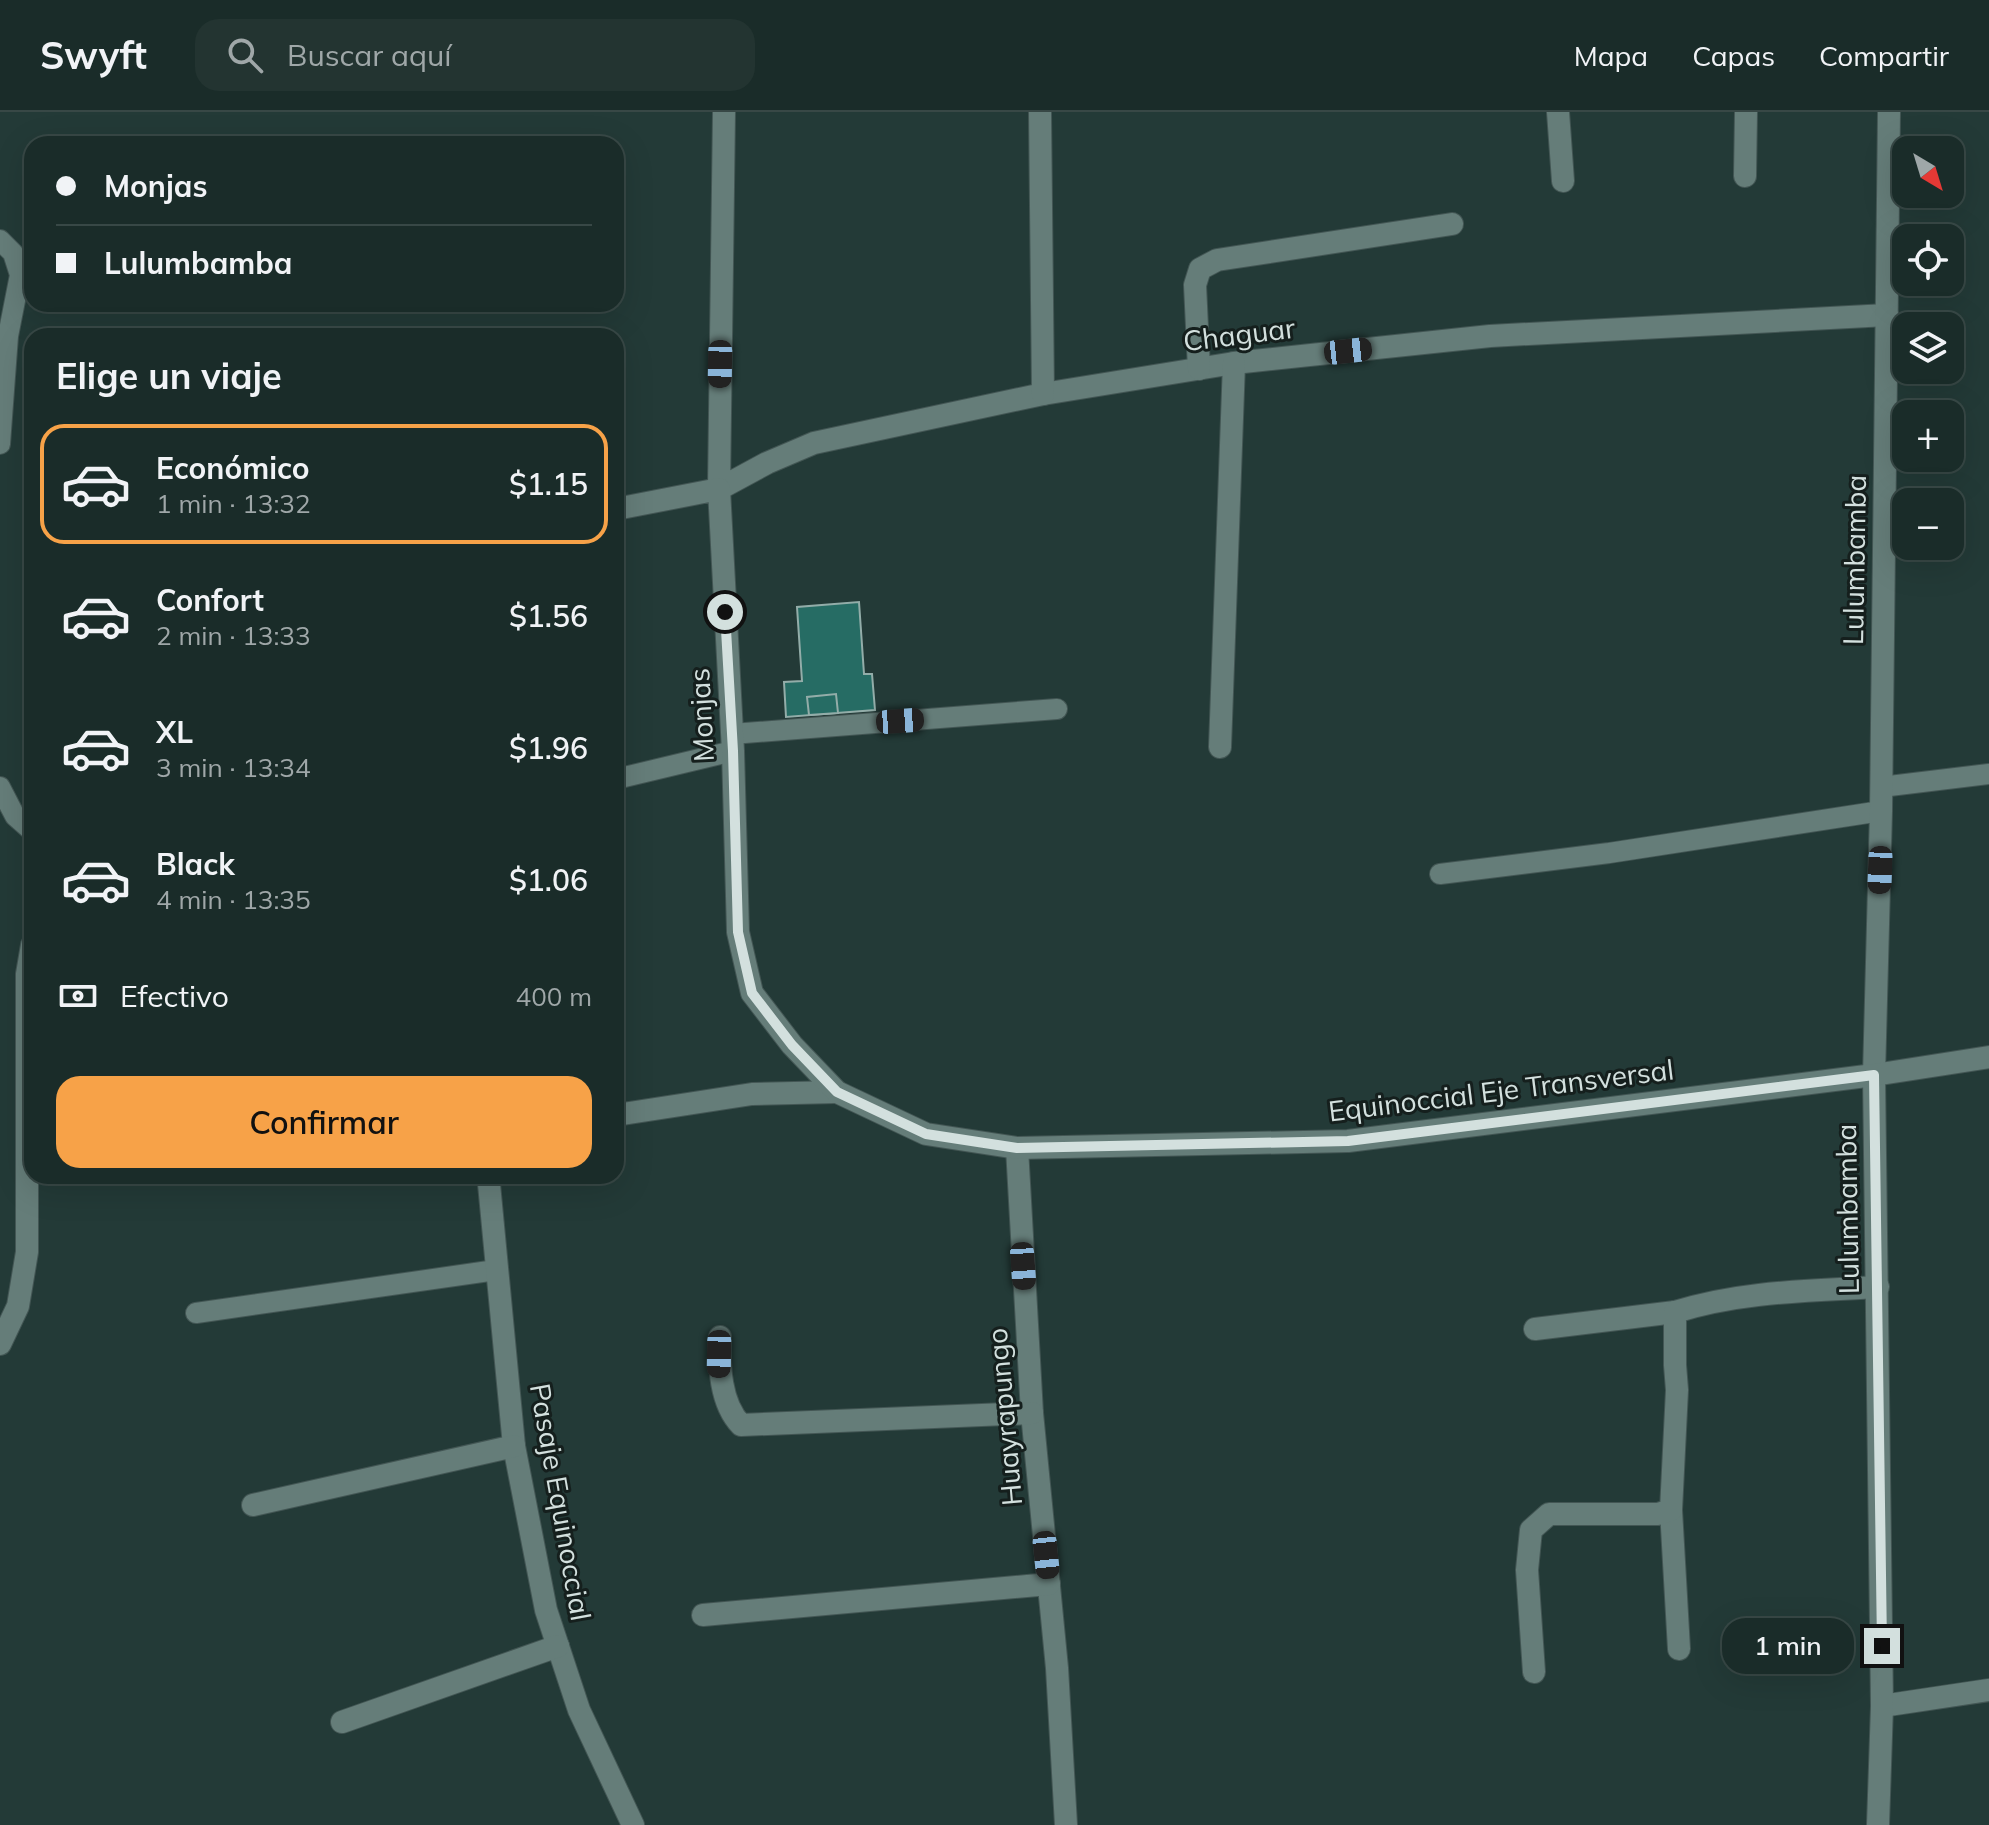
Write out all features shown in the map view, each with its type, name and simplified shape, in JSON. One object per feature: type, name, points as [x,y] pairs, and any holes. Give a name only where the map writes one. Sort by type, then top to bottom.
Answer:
[{"type":"street","name":"Monjas","points":[[724,112],[719,489],[738,932],[752,993],[792,1045],[837,1092],[926,1134],[1017,1148]]},
{"type":"street","points":[[1040,112],[1043,394]]},
{"type":"street","points":[[1558,112],[1563,181]]},
{"type":"street","points":[[1745,176],[1746,112]]},
{"type":"street","name":"Lulumbamba","points":[[1878,1825],[1882,1706],[1874,1075],[1881,811],[1889,112]]},
{"type":"street","points":[[1199,369],[1195,285],[1200,269],[1217,260],[1452,224]]},
{"type":"street","name":"Chaguar","points":[[624,507],[719,489],[767,463],[814,443],[1043,394],[1234,363],[1490,336],[1887,315]]},
{"type":"street","points":[[1220,747],[1234,363]]},
{"type":"street","name":"Equinoccial Eje Transversal","points":[[1017,1148],[1348,1141],[1874,1075],[1989,1057]]},
{"type":"street","points":[[624,1114],[752,1094],[837,1092]]},
{"type":"street","name":"Huayrapungo","points":[[1017,1148],[1032,1413],[1057,1668],[1066,1825]]},
{"type":"street","points":[[0,1344],[18,1306],[27,1252],[27,1184]]},
{"type":"street","name":"Pasaje Equinoccial","points":[[489,1184],[514,1446],[546,1610],[579,1710],[633,1825]]},
{"type":"street","points":[[1535,1329],[1675,1312],[1707,1302],[1753,1295],[1878,1287]]},
{"type":"street","points":[[1675,1312],[1677,1390],[1671,1510],[1679,1649]]},
{"type":"street","points":[[720,1337],[719,1370],[729,1407],[741,1425],[1032,1413]]},
{"type":"street","points":[[253,1505],[514,1446]]},
{"type":"street","points":[[1534,1672],[1527,1570],[1531,1530],[1549,1514],[1658,1514],[1671,1510]]},
{"type":"street","points":[[703,1615],[1049,1584]]},
{"type":"street","points":[[342,1722],[558,1646]]},
{"type":"street","points":[[1882,1706],[1989,1690]]},
{"type":"lane","points":[[0,240],[13,253],[20,275],[8,336],[0,444]]},
{"type":"lane","points":[[624,776],[732,742],[1057,709]]},
{"type":"lane","points":[[1881,787],[1989,774]]},
{"type":"lane","points":[[0,787],[15,816],[24,824]]},
{"type":"lane","points":[[1440,874],[1609,853],[1881,811]]},
{"type":"lane","points":[[196,1313],[496,1270]]},
{"type":"building","points":[[859,602],[864,674],[872,674],[875,710],[786,717],[784,682],[802,681],[797,607]]},
{"type":"building","points":[[836,694],[838,713],[809,715],[807,697]]},
{"type":"route","points":[[725,612],[738,932],[752,993],[792,1045],[837,1092],[926,1134],[1017,1148],[1348,1141],[1874,1075],[1882,1646]]}]
